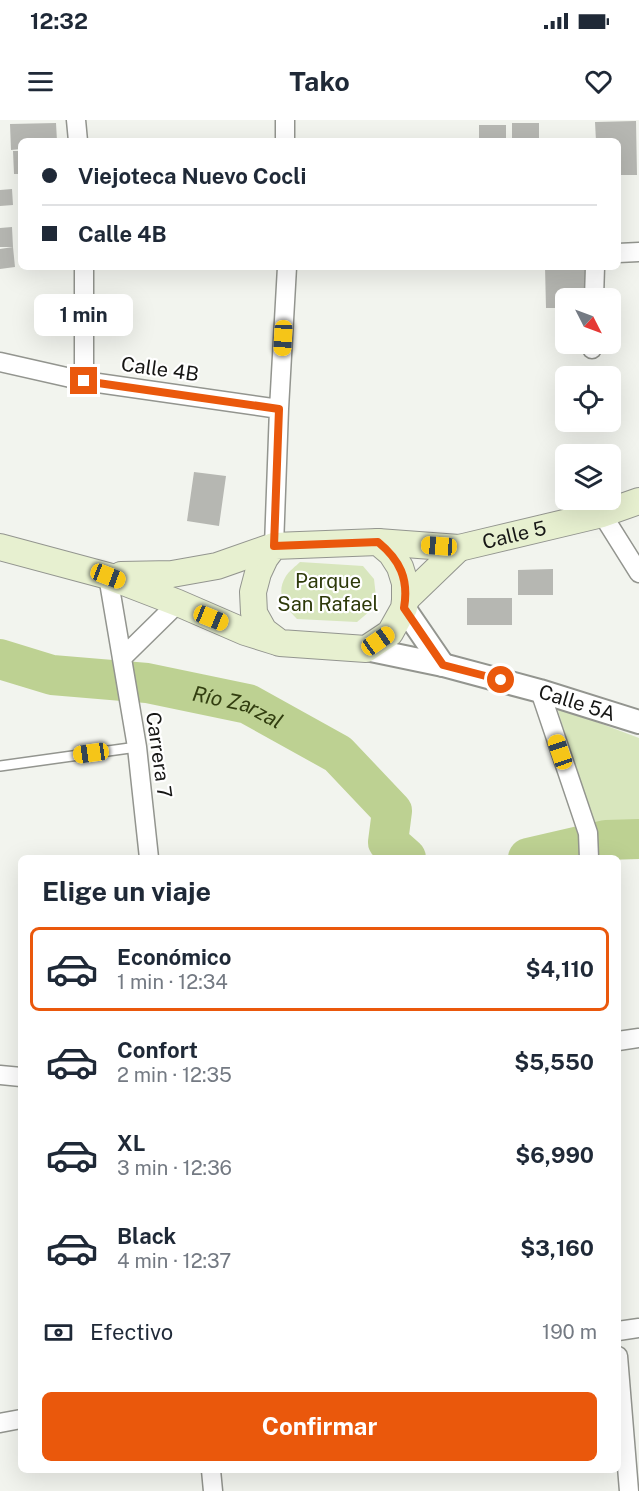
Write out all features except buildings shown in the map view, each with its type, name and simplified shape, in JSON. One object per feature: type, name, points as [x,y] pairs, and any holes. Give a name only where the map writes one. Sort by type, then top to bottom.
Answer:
[{"type":"main road","name":"Calle 5","points":[[378,542],[459,548],[602,514],[639,501]]},
{"type":"main road","points":[[0,547],[108,576],[245,632],[280,643],[366,649],[390,633],[404,604],[405,583],[400,567],[391,553],[378,542],[274,546],[217,566],[172,574],[108,576]]},
{"type":"main road","points":[[274,546],[258,573],[253,592],[254,613],[264,631],[280,643]]},
{"type":"main road","name":"Calle 5","points":[[404,604],[459,548]]},
{"type":"street","points":[[76,120],[78,138]]},
{"type":"street","points":[[285,120],[285,138]]},
{"type":"street","points":[[621,253],[639,252]]},
{"type":"street","points":[[84,270],[84,381]]},
{"type":"street","points":[[274,546],[287,270]]},
{"type":"street","points":[[594,288],[595,270]]},
{"type":"street","name":"Calle 4B","points":[[0,363],[84,381],[279,409]]},
{"type":"street","points":[[602,514],[639,573]]},
{"type":"street","name":"Carrera 7","points":[[108,576],[137,747],[149,855]]},
{"type":"street","points":[[123,662],[178,603]]},
{"type":"street","points":[[404,604],[443,665]]},
{"type":"street","name":"Calle 5A","points":[[366,649],[443,665],[540,691],[639,723]]},
{"type":"street","points":[[540,691],[588,833],[589,855]]},
{"type":"street","points":[[621,1041],[639,1038]]},
{"type":"street","points":[[0,1075],[18,1077]]},
{"type":"street","points":[[621,1331],[639,1328]]},
{"type":"street","points":[[621,1396],[628,1491]]},
{"type":"street","points":[[0,1423],[18,1420]]},
{"type":"street","points":[[211,1473],[213,1491]]},
{"type":"lane","points":[[0,766],[137,747]]},
{"type":"green space","name":"Parque San Rafael","points":[[300,562],[363,566],[374,579],[376,597],[370,611],[357,622],[297,619],[285,605],[281,589],[287,574]]},
{"type":"green space","points":[[557,707],[639,738],[639,828],[592,823]]},
{"type":"waterway","name":"Río Zarzal","points":[[0,659],[52,675],[147,683],[248,704],[338,754],[392,811],[388,842],[403,855]]},
{"type":"waterway","name":"Río Zarzal","points":[[541,855],[606,840],[639,839]]},
{"type":"route","points":[[84,381],[279,409],[274,546],[378,542],[391,553],[400,567],[405,583],[404,608],[443,665],[501,680]]}]
